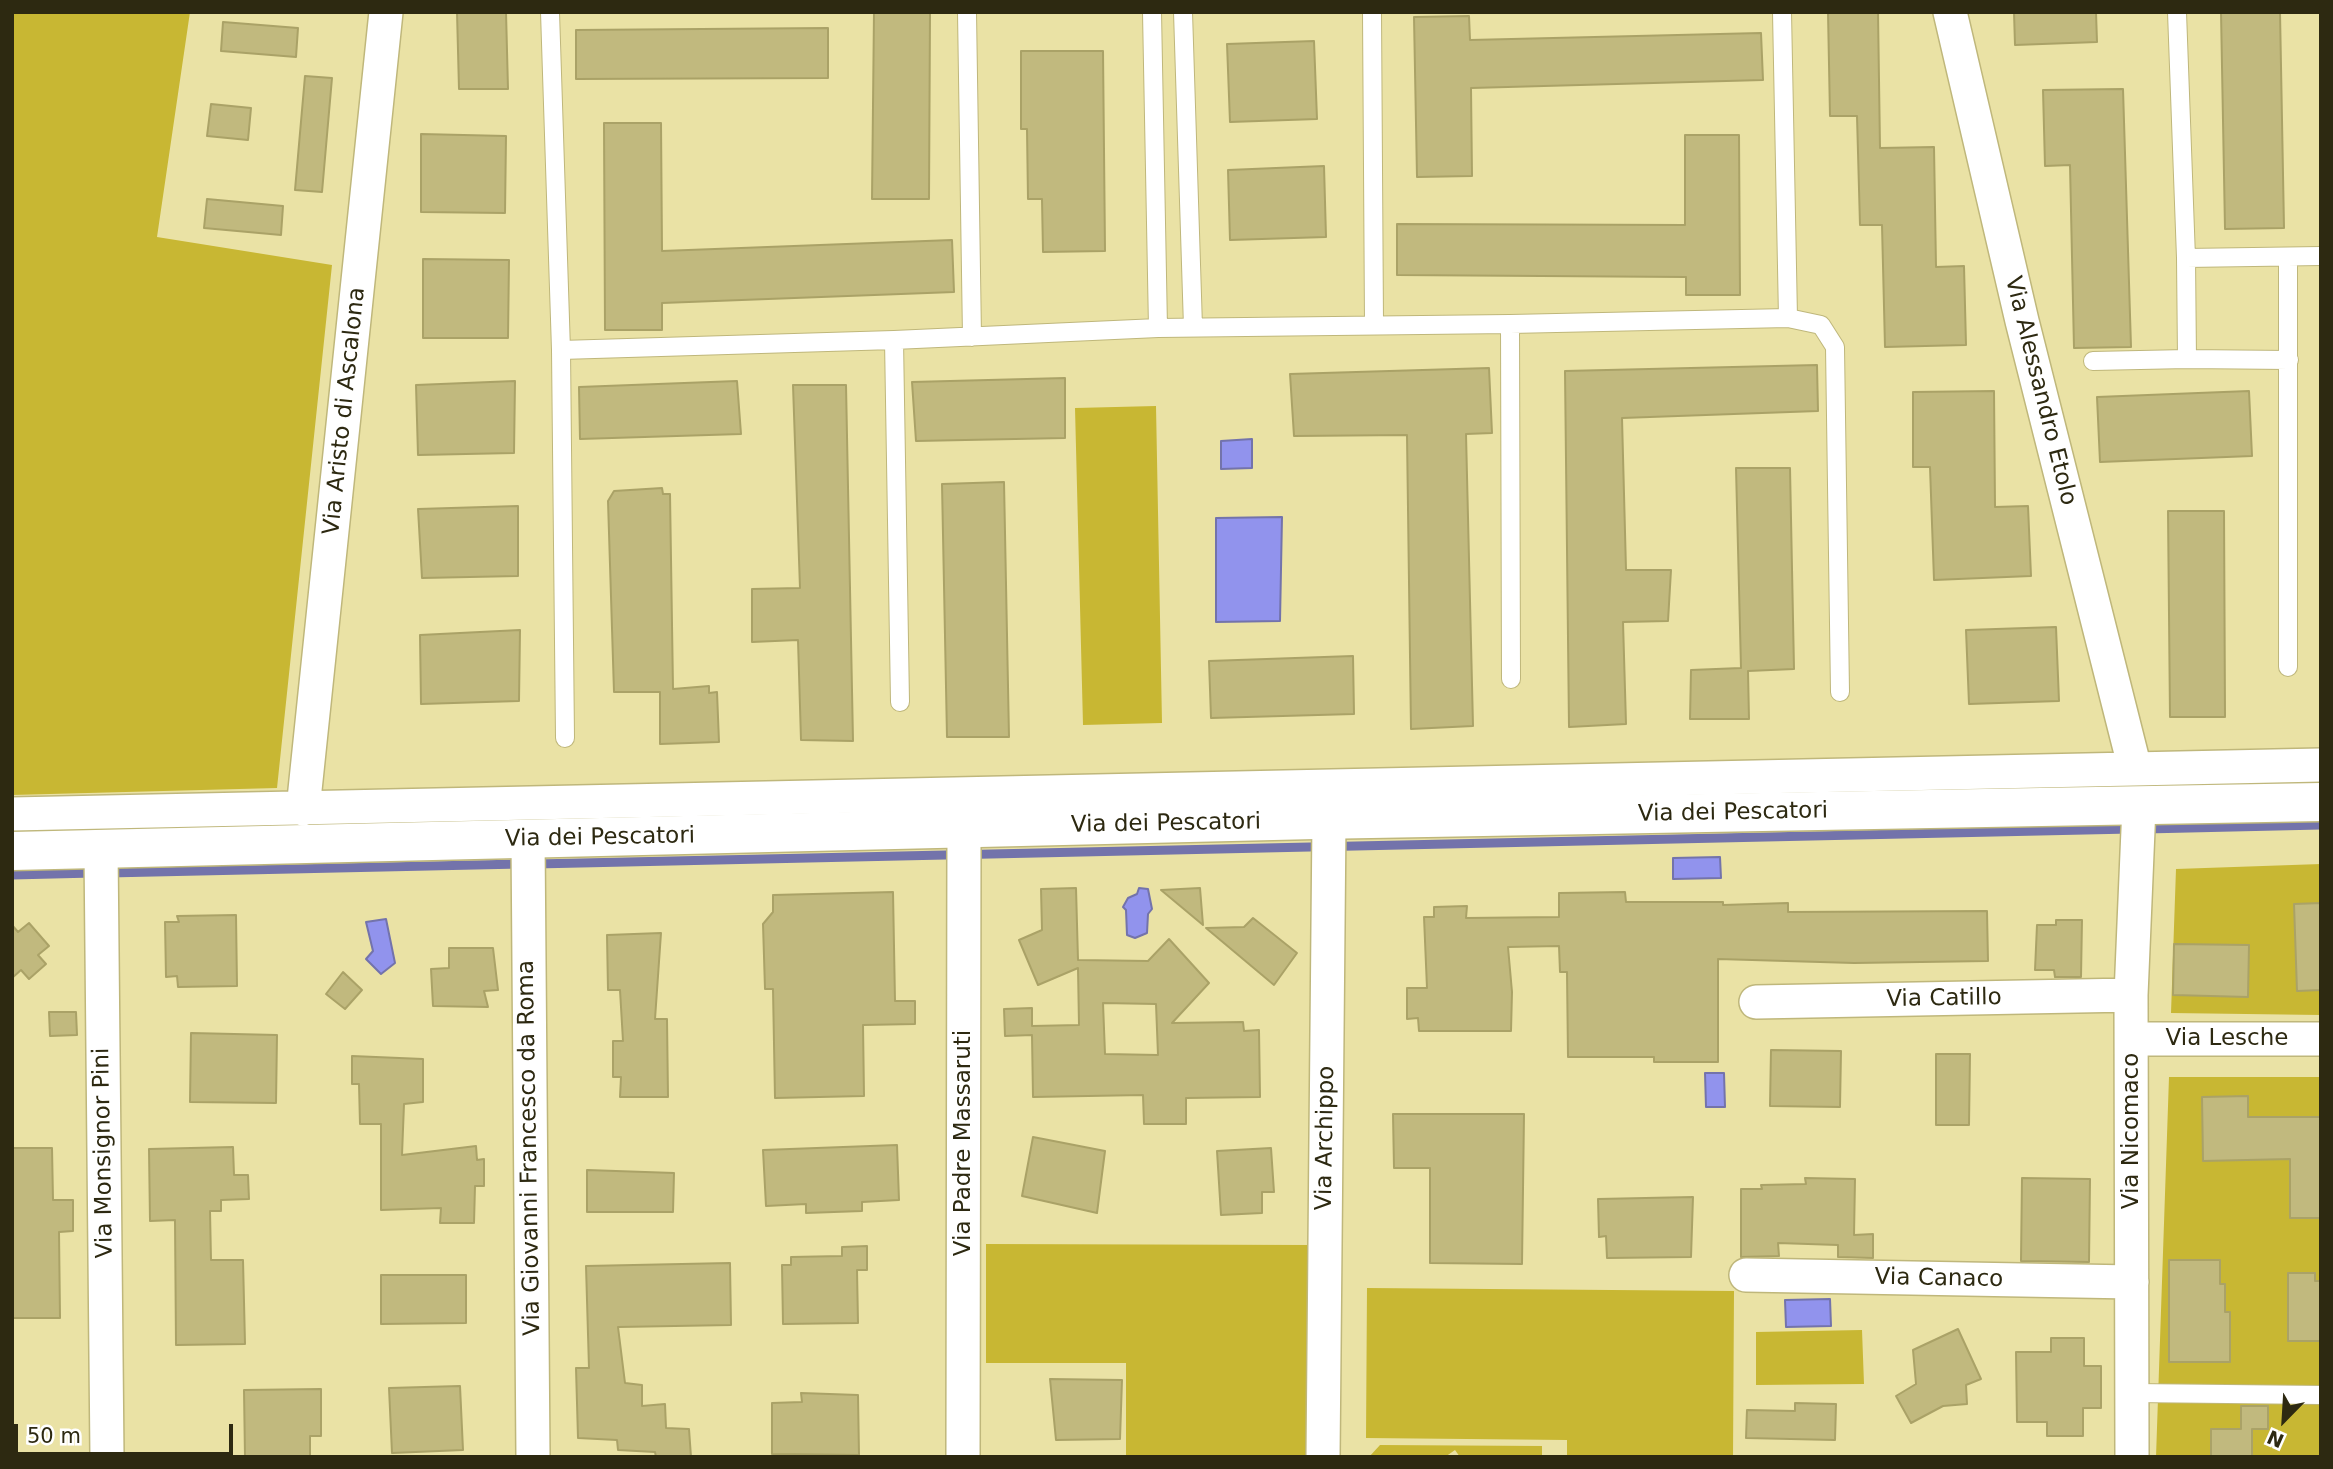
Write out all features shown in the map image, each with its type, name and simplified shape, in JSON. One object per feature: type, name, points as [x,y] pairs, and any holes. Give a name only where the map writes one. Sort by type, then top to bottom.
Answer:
[{"type":"street","name":"Via Aristo di Ascalona","points":[[303,809],[386,12]]},
{"type":"street","name":"Via Alessandro Etolo","points":[[1950,12],[2137,809]]},
{"type":"street","name":"Via dei Pescatori","points":[[12,814],[303,809],[2137,809],[2321,765]]},
{"type":"street","name":"Via dei Pescatori","points":[[12,851],[102,867],[528,850],[964,847],[1329,838],[2321,802]]},
{"type":"street","name":"Via Nicomaco","points":[[2132,1457],[2131,995],[2137,809]]},
{"type":"street","name":"Via Archippo","points":[[1323,1457],[1329,838]]},
{"type":"street","name":"Via Padre Massaruti","points":[[963,1457],[964,847]]},
{"type":"street","name":"Via Giovanni Francesco da Roma","points":[[528,850],[533,1457]]},
{"type":"street","name":"Via Monsignor Pini","points":[[102,867],[107,1457]]},
{"type":"street","name":"Via Catillo","points":[[1756,1002],[2131,995]]},
{"type":"street","name":"Via Lesche","points":[[2133,1039],[2321,1039]]},
{"type":"street","name":"Via Canaco","points":[[1746,1275],[2132,1282]]},
{"type":"lane","points":[[550,12],[561,350],[565,738]]},
{"type":"lane","points":[[967,12],[972,337]]},
{"type":"lane","points":[[1152,12],[1158,328]]},
{"type":"lane","points":[[1183,12],[1193,327]]},
{"type":"lane","points":[[1372,12],[1374,324]]},
{"type":"lane","points":[[1782,12],[1788,318]]},
{"type":"lane","points":[[2177,12],[2187,359]]},
{"type":"lane","points":[[1153,85],[1186,84]]},
{"type":"lane","points":[[1156,213],[1189,211]]},
{"type":"lane","points":[[2186,258],[2321,256]]},
{"type":"lane","points":[[2288,257],[2288,667]]},
{"type":"lane","points":[[561,350],[894,340],[1193,327],[1788,318],[1821,325],[1835,347],[1840,692]]},
{"type":"lane","points":[[1510,324],[1511,678]]},
{"type":"lane","points":[[894,340],[900,702]]},
{"type":"lane","points":[[2093,361],[2289,360]]},
{"type":"lane","points":[[2132,1394],[2321,1395]]},
{"type":"shaded area","points":[[12,12],[190,12],[157,237],[332,265],[277,788],[12,795]]},
{"type":"shaded area","points":[[1156,406],[1162,723],[1083,725],[1075,408]]},
{"type":"shaded area","points":[[2321,864],[2321,1015],[2171,1013],[2176,869]]},
{"type":"shaded area","points":[[2169,1077],[2321,1077],[2321,1457],[2156,1457]]},
{"type":"shaded area","points":[[986,1244],[1308,1245],[1308,1457],[1126,1457],[1126,1363],[986,1363]]},
{"type":"shaded area","points":[[1367,1288],[1734,1291],[1733,1457],[1567,1457],[1567,1440],[1366,1438]]},
{"type":"shaded area","points":[[1862,1330],[1864,1384],[1756,1385],[1756,1332]]},
{"type":"shaded area","points":[[1380,1445],[1542,1446],[1542,1457],[1460,1457],[1455,1450],[1445,1457],[1369,1457]]},
{"type":"water","points":[[1252,439],[1252,468],[1221,469],[1221,441]]},
{"type":"water","points":[[1282,517],[1280,621],[1216,622],[1216,518]]},
{"type":"water","points":[[1720,857],[1721,878],[1673,879],[1673,858]]},
{"type":"water","points":[[1139,888],[1148,889],[1152,909],[1148,914],[1147,933],[1135,938],[1127,935],[1126,910],[1123,907],[1128,898],[1137,894]]},
{"type":"water","points":[[386,919],[395,963],[381,974],[366,959],[373,951],[366,922]]},
{"type":"water","points":[[1705,1073],[1724,1073],[1725,1107],[1706,1107]]},
{"type":"water","points":[[1830,1299],[1831,1326],[1786,1327],[1785,1300]]},
{"type":"building","points":[[457,12],[506,12],[508,89],[459,89]]},
{"type":"building","points":[[874,12],[930,12],[929,199],[872,199]]},
{"type":"building","points":[[1828,12],[1878,12],[1880,148],[1934,147],[1936,267],[1964,266],[1966,345],[1885,347],[1882,225],[1860,225],[1857,116],[1830,116]]},
{"type":"building","points":[[2014,12],[2096,12],[2097,42],[2015,45]]},
{"type":"building","points":[[2221,12],[2280,12],[2284,228],[2225,229]]},
{"type":"building","points":[[1469,16],[1470,40],[1761,33],[1763,80],[1471,88],[1472,176],[1417,177],[1414,17]]},
{"type":"building","points":[[223,22],[298,28],[296,57],[221,51]]},
{"type":"building","points":[[828,28],[828,78],[576,79],[576,30]]},
{"type":"building","points":[[1314,41],[1317,119],[1230,122],[1227,44]]},
{"type":"building","points":[[1021,51],[1103,51],[1105,251],[1043,252],[1042,199],[1028,199],[1027,129],[1021,129]]},
{"type":"building","points":[[305,76],[332,78],[322,192],[295,190]]},
{"type":"building","points":[[2123,89],[2131,347],[2074,348],[2070,165],[2045,166],[2043,90]]},
{"type":"building","points":[[211,104],[251,108],[248,140],[207,136]]},
{"type":"building","points":[[604,123],[661,123],[662,251],[952,240],[954,292],[662,303],[662,330],[605,330]]},
{"type":"building","points":[[421,134],[506,136],[505,213],[421,212]]},
{"type":"building","points":[[1685,135],[1739,135],[1740,295],[1686,295],[1686,277],[1397,275],[1397,224],[1685,225]]},
{"type":"building","points":[[1324,166],[1326,237],[1230,240],[1228,170]]},
{"type":"building","points":[[207,199],[283,206],[281,235],[204,228]]},
{"type":"building","points":[[423,259],[509,260],[508,338],[423,338]]},
{"type":"building","points":[[1817,365],[1818,411],[1622,418],[1626,570],[1671,570],[1668,621],[1623,622],[1626,724],[1569,727],[1565,371]]},
{"type":"building","points":[[1489,368],[1492,433],[1466,434],[1473,726],[1411,729],[1407,435],[1294,436],[1290,374]]},
{"type":"building","points":[[1065,378],[1065,438],[916,441],[912,382]]},
{"type":"building","points":[[515,381],[514,453],[418,455],[416,385]]},
{"type":"building","points":[[737,381],[741,434],[580,439],[579,387]]},
{"type":"building","points":[[793,385],[846,385],[853,741],[801,740],[798,640],[752,642],[752,589],[800,588]]},
{"type":"building","points":[[1994,391],[1995,507],[2028,506],[2031,576],[1934,580],[1930,467],[1913,467],[1913,392]]},
{"type":"building","points":[[2249,391],[2252,456],[2100,462],[2097,397]]},
{"type":"building","points":[[1736,468],[1790,468],[1794,669],[1748,671],[1749,719],[1690,719],[1691,670],[1741,668]]},
{"type":"building","points":[[1004,482],[1009,737],[947,737],[942,484]]},
{"type":"building","points":[[662,488],[663,494],[670,494],[673,689],[709,686],[709,693],[717,692],[719,742],[660,744],[660,692],[614,692],[608,501],[614,491]]},
{"type":"building","points":[[518,506],[518,576],[422,578],[418,509]]},
{"type":"building","points":[[2168,511],[2224,511],[2225,717],[2170,717]]},
{"type":"building","points":[[2056,627],[2059,701],[1969,704],[1966,630]]},
{"type":"building","points":[[520,630],[519,701],[421,704],[420,635]]},
{"type":"building","points":[[1353,656],[1354,714],[1211,718],[1209,661]]},
{"type":"building","points":[[1076,888],[1078,960],[1148,961],[1169,939],[1209,983],[1172,1023],[1243,1022],[1244,1031],[1259,1030],[1260,1097],[1186,1098],[1186,1124],[1144,1124],[1143,1095],[1033,1097],[1032,1035],[1005,1036],[1004,1009],[1032,1008],[1032,1026],[1079,1025],[1078,968],[1038,985],[1019,940],[1042,930],[1041,889]],"holes":[[[1103,1003],[1156,1004],[1158,1055],[1105,1054]]]},
{"type":"building","points":[[1200,888],[1203,925],[1161,890]]},
{"type":"building","points":[[893,892],[895,1001],[915,1001],[915,1024],[863,1025],[864,1096],[775,1098],[773,989],[765,989],[763,924],[773,912],[773,895]]},
{"type":"building","points":[[1625,892],[1626,902],[1723,902],[1723,905],[1788,903],[1788,912],[1987,911],[1988,961],[1854,963],[1718,959],[1718,1062],[1654,1062],[1654,1057],[1568,1057],[1567,972],[1560,972],[1559,946],[1508,947],[1512,992],[1511,1031],[1419,1031],[1418,1018],[1407,1019],[1407,988],[1427,988],[1424,917],[1434,917],[1434,907],[1467,906],[1466,918],[1559,917],[1559,893]]},
{"type":"building","points":[[2321,903],[2321,990],[2297,991],[2294,904]]},
{"type":"building","points":[[236,915],[237,986],[178,987],[177,976],[166,977],[165,922],[179,922],[177,916]]},
{"type":"building","points":[[1253,918],[1297,953],[1274,985],[1206,928],[1244,927]]},
{"type":"building","points":[[2056,920],[2082,920],[2081,977],[2055,977],[2054,970],[2035,970],[2037,925],[2056,925]]},
{"type":"building","points":[[29,923],[49,946],[38,955],[46,964],[29,979],[21,970],[12,978],[12,925],[18,932]]},
{"type":"building","points":[[661,933],[655,1019],[667,1019],[668,1097],[620,1097],[621,1077],[613,1077],[613,1041],[623,1041],[620,990],[608,990],[607,935]]},
{"type":"building","points":[[2174,944],[2249,945],[2248,997],[2173,995]]},
{"type":"building","points":[[449,948],[493,948],[498,990],[484,991],[488,1007],[433,1006],[431,969],[449,968]]},
{"type":"building","points":[[343,972],[362,990],[345,1009],[326,994]]},
{"type":"building","points":[[49,1012],[76,1012],[77,1035],[50,1036]]},
{"type":"building","points":[[191,1033],[277,1035],[276,1103],[190,1102]]},
{"type":"building","points":[[1771,1050],[1841,1051],[1840,1107],[1770,1106]]},
{"type":"building","points":[[1936,1054],[1970,1054],[1969,1125],[1936,1125]]},
{"type":"building","points":[[352,1056],[423,1059],[423,1102],[404,1104],[402,1155],[476,1146],[477,1160],[484,1159],[484,1186],[475,1186],[474,1223],[440,1223],[441,1208],[381,1210],[381,1124],[360,1124],[359,1084],[352,1084]]},
{"type":"building","points":[[2248,1096],[2248,1117],[2321,1117],[2321,1218],[2290,1218],[2290,1159],[2203,1161],[2202,1097]]},
{"type":"building","points":[[1393,1114],[1524,1114],[1522,1264],[1430,1263],[1430,1168],[1394,1168]]},
{"type":"building","points":[[1033,1137],[1105,1151],[1097,1213],[1022,1196]]},
{"type":"building","points":[[897,1145],[899,1200],[862,1202],[862,1211],[806,1213],[806,1204],[766,1206],[763,1150]]},
{"type":"building","points":[[233,1147],[234,1175],[248,1175],[249,1199],[221,1200],[221,1211],[210,1211],[211,1260],[243,1260],[245,1344],[176,1345],[175,1220],[150,1221],[149,1149]]},
{"type":"building","points":[[12,1148],[52,1148],[53,1200],[73,1200],[73,1231],[59,1232],[60,1318],[12,1318]]},
{"type":"building","points":[[1271,1148],[1274,1192],[1262,1192],[1262,1213],[1221,1215],[1217,1151]]},
{"type":"building","points":[[587,1170],[674,1173],[673,1212],[587,1212]]},
{"type":"building","points":[[1805,1178],[1855,1179],[1854,1235],[1873,1234],[1873,1258],[1838,1257],[1838,1245],[1778,1243],[1779,1256],[1741,1257],[1741,1189],[1762,1189],[1761,1185],[1806,1184]]},
{"type":"building","points":[[2022,1178],[2090,1179],[2089,1262],[2021,1261]]},
{"type":"building","points":[[1693,1197],[1691,1257],[1607,1258],[1606,1236],[1599,1237],[1598,1199]]},
{"type":"building","points":[[867,1246],[867,1270],[857,1270],[858,1323],[783,1324],[782,1265],[791,1265],[791,1257],[842,1256],[842,1247]]},
{"type":"building","points":[[2169,1260],[2220,1260],[2220,1284],[2225,1284],[2225,1312],[2230,1312],[2230,1362],[2169,1362]]},
{"type":"building","points":[[730,1263],[731,1325],[618,1327],[625,1383],[642,1385],[642,1406],[665,1404],[666,1428],[689,1429],[691,1457],[656,1457],[655,1452],[618,1450],[617,1440],[578,1438],[576,1368],[589,1368],[586,1266]]},
{"type":"building","points":[[2288,1273],[2315,1273],[2315,1281],[2321,1281],[2321,1341],[2288,1341]]},
{"type":"building","points":[[381,1275],[466,1275],[466,1323],[381,1324]]},
{"type":"building","points":[[1958,1329],[1981,1379],[1966,1385],[1967,1404],[1943,1406],[1911,1423],[1896,1396],[1916,1384],[1913,1350]]},
{"type":"building","points":[[2051,1338],[2084,1338],[2084,1366],[2101,1366],[2101,1408],[2083,1408],[2083,1436],[2047,1436],[2047,1422],[2017,1422],[2016,1352],[2051,1352]]},
{"type":"building","points":[[1050,1379],[1122,1380],[1120,1439],[1056,1440]]},
{"type":"building","points":[[460,1386],[463,1450],[392,1453],[389,1388]]},
{"type":"building","points":[[321,1389],[321,1436],[310,1436],[310,1457],[245,1457],[244,1390]]},
{"type":"building","points":[[801,1393],[858,1395],[859,1455],[772,1454],[772,1403],[802,1402]]},
{"type":"building","points":[[1795,1403],[1836,1404],[1835,1440],[1746,1438],[1747,1410],[1795,1411]]},
{"type":"building","points":[[2241,1406],[2268,1406],[2268,1429],[2252,1429],[2252,1457],[2211,1457],[2211,1429],[2241,1429]]},
{"type":"waterway","points":[[2145,829],[2321,825]]},
{"type":"waterway","points":[[535,864],[2131,829]]},
{"type":"waterway","points":[[108,873],[521,864]]},
{"type":"waterway","points":[[12,875],[94,873]]}]
